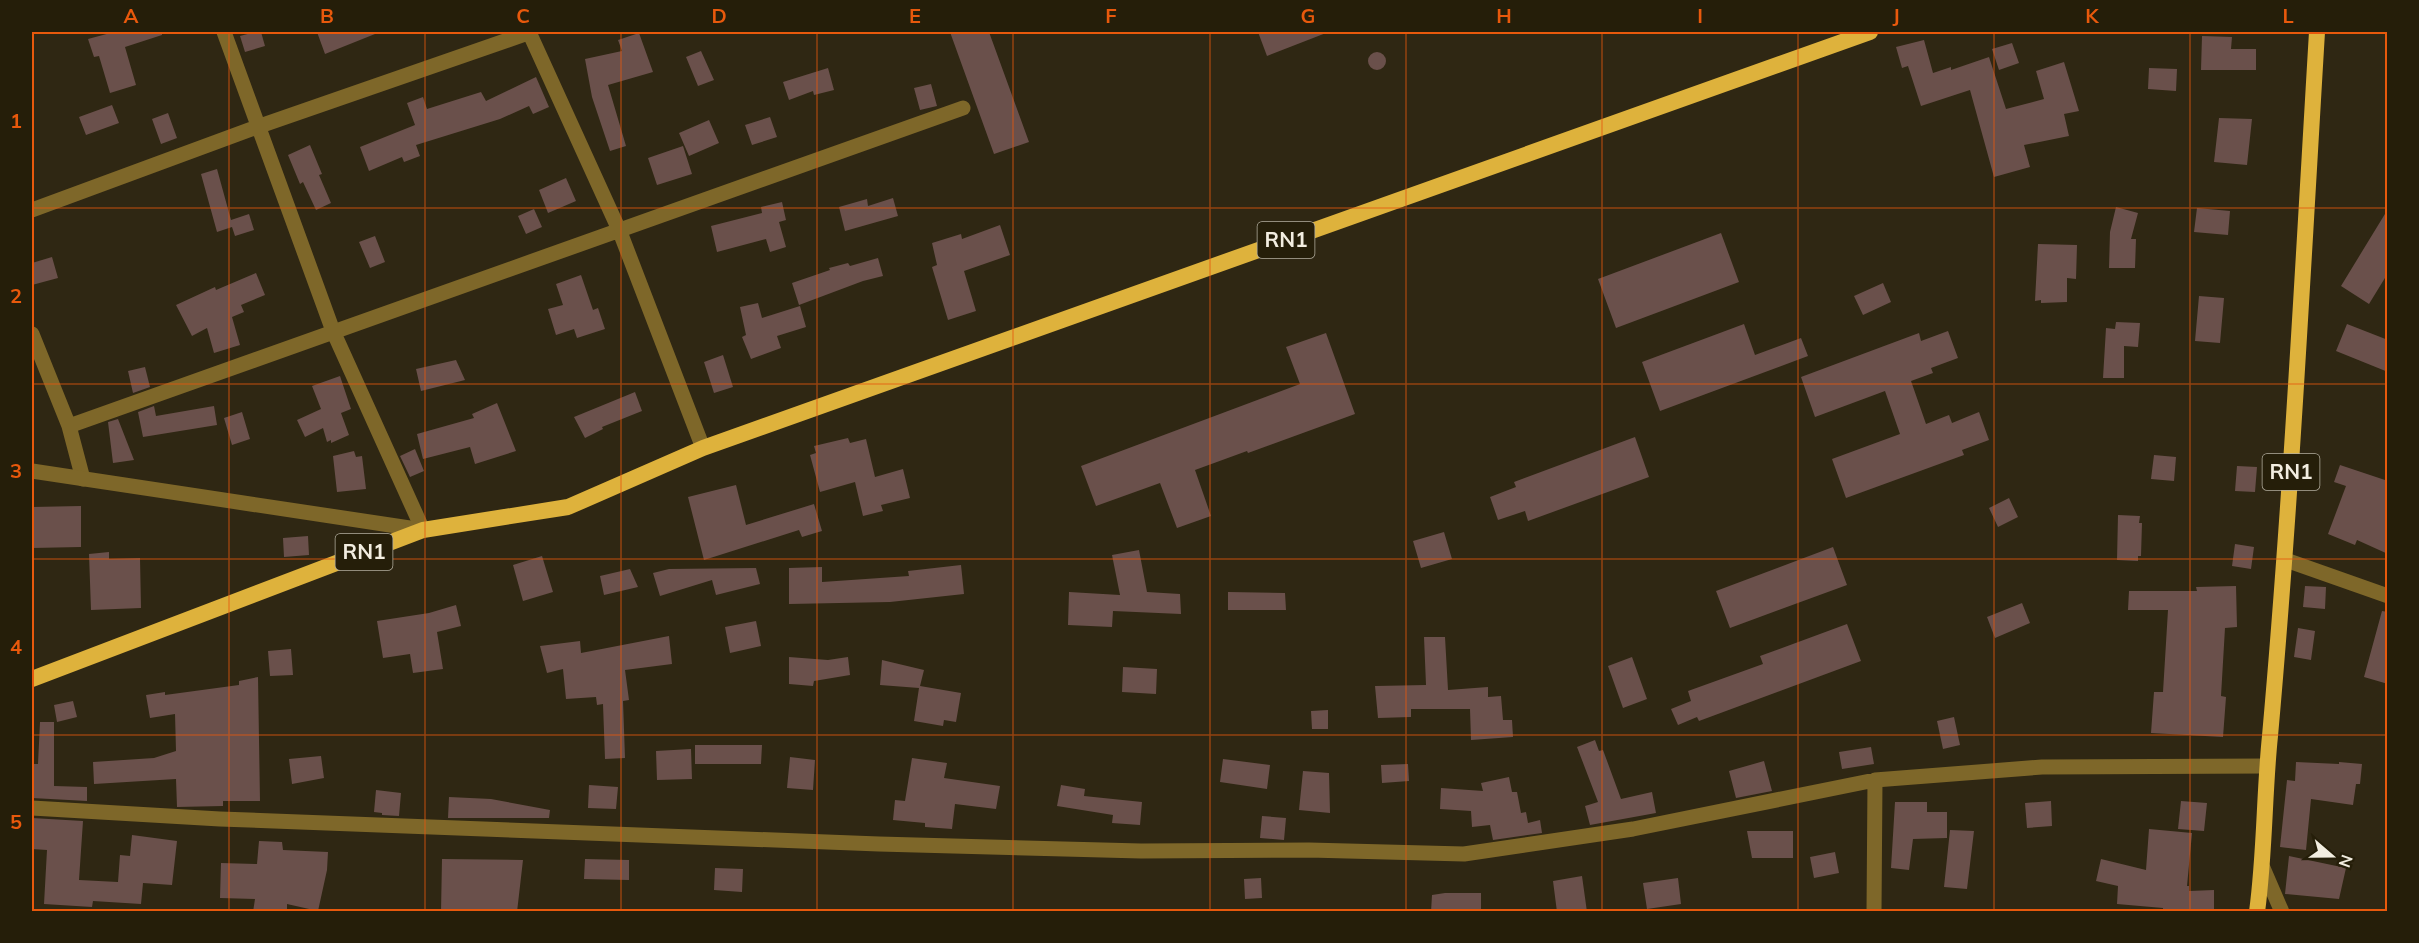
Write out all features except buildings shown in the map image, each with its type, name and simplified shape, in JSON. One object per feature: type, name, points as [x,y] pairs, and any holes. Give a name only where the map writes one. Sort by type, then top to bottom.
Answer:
[{"type":"highway","name":"RN1","points":[[32,679],[423,530],[568,507],[703,448],[1870,32]]},
{"type":"highway","name":"RN1","points":[[2257,912],[2262,868],[2267,766],[2286,560],[2317,32]]},
{"type":"street","points":[[224,32],[333,331],[423,530]]},
{"type":"street","points":[[32,210],[257,127],[530,32],[620,232],[703,448]]},
{"type":"street","points":[[69,426],[333,331],[620,232],[963,108]]},
{"type":"street","points":[[32,334],[69,426],[83,479]]},
{"type":"street","points":[[32,471],[423,530]]},
{"type":"street","points":[[2286,560],[2388,596]]},
{"type":"street","points":[[32,808],[220,819],[879,844],[1141,851],[1309,850],[1464,854],[1633,829],[1875,780],[2042,767],[2267,766]]},
{"type":"street","points":[[1874,912],[1875,780]]},
{"type":"street","points":[[2262,868],[2282,912]]}]
